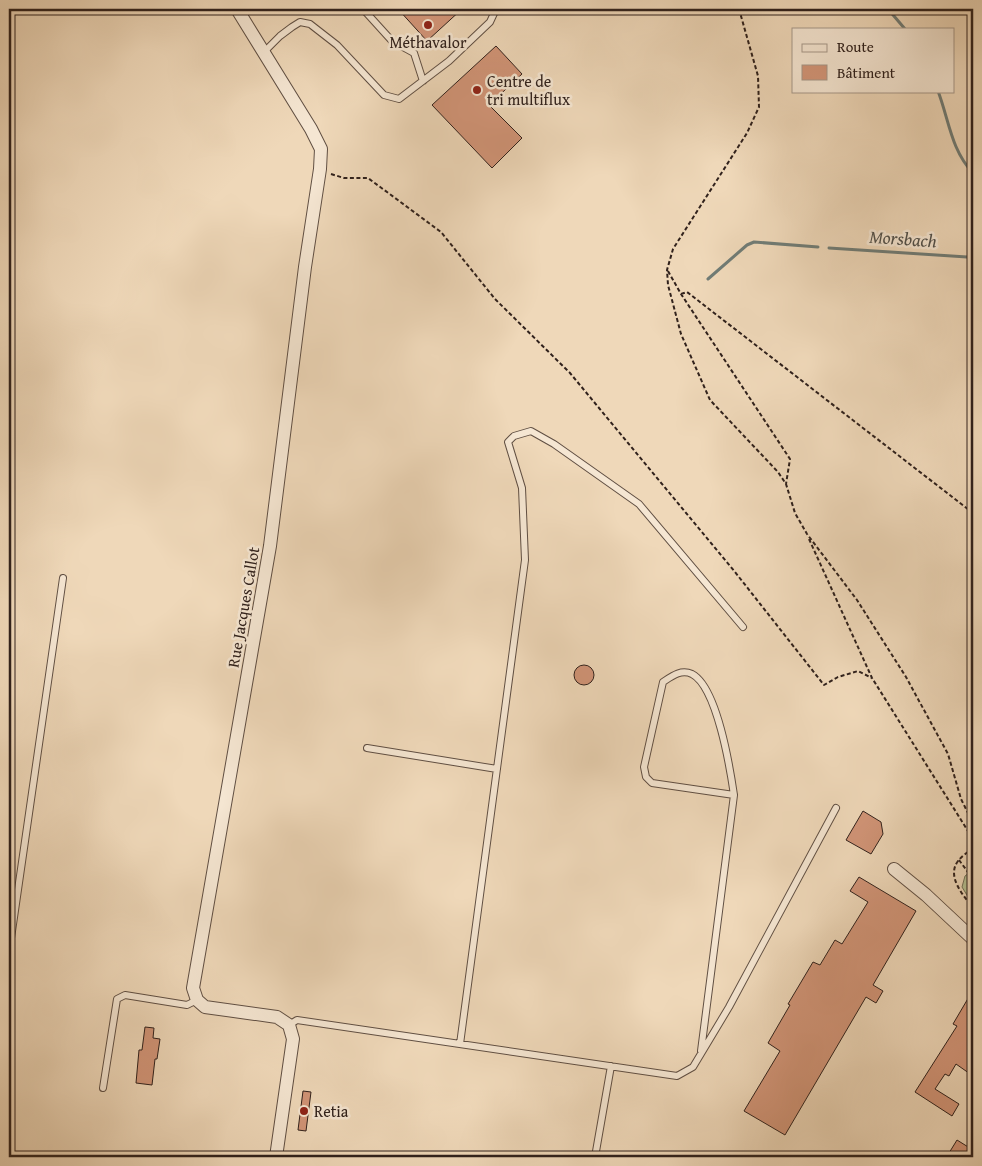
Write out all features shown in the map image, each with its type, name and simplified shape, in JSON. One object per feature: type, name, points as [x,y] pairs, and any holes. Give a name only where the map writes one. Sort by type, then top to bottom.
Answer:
[{"type":"street","name":"Rue Jacques Callot","points":[[197,1000],[193,988],[270,546],[305,267],[320,169],[321,149],[311,129],[237,9]]},
{"type":"street","points":[[894,869],[973,939]]},
{"type":"street","points":[[197,1000],[205,1007],[277,1017],[290,1026],[293,1039],[276,1157]]},
{"type":"lane","points":[[363,9],[392,41],[414,53],[423,81]]},
{"type":"lane","points":[[264,52],[280,36],[300,22],[310,24],[337,45],[384,96],[399,99],[449,61],[490,22],[496,9]]},
{"type":"lane","points":[[460,1044],[525,560],[522,488],[508,442],[514,436],[531,430],[554,444],[638,504],[743,627]]},
{"type":"lane","points":[[9,952],[63,578]]},
{"type":"lane","points":[[700,1055],[734,795],[730,766],[719,724],[704,686],[691,674],[678,673],[663,682],[644,767],[646,777],[652,783],[734,795]]},
{"type":"lane","points":[[367,748],[497,769]]},
{"type":"lane","points":[[290,1026],[297,1020],[677,1076],[693,1067],[729,1008],[836,808]]},
{"type":"lane","points":[[103,1088],[118,999],[126,995],[187,1005],[197,1000]]},
{"type":"lane","points":[[595,1157],[611,1066]]},
{"type":"path","points":[[739,9],[758,76],[759,107],[747,133],[673,249],[667,270],[668,285],[681,334],[710,400],[778,472],[786,484],[795,512],[807,534],[872,678],[973,839]]},
{"type":"path","points":[[320,169],[344,178],[368,178],[441,232],[494,299],[576,381],[752,592],[824,686],[838,677],[858,671],[872,678]]},
{"type":"path","points":[[667,270],[790,459],[786,484]]},
{"type":"path","points":[[681,294],[687,292],[973,513]]},
{"type":"path","points":[[807,534],[857,600],[906,677],[948,754],[961,799],[973,823]]},
{"type":"path","points":[[973,848],[959,860],[955,867],[954,875],[958,885],[973,908]]},
{"type":"path","points":[[959,860],[973,878]]},
{"type":"green space","points":[[973,870],[973,905],[962,887],[965,876]]},
{"type":"building","name":"Méthavalor","points":[[398,9],[462,9],[427,41]]},
{"type":"building","name":"Centre de tri multiflux","points":[[496,46],[522,74],[489,105],[522,138],[492,168],[432,105]]},
{"type":"building","points":[[584,665],[591,668],[594,675],[591,682],[584,685],[577,682],[574,675],[577,668]]},
{"type":"building","points":[[863,811],[881,822],[883,834],[871,854],[846,840]]},
{"type":"building","points":[[859,877],[916,911],[873,985],[883,991],[876,1003],[866,997],[785,1135],[744,1111],[780,1051],[768,1043],[790,1005],[788,1004],[813,962],[820,965],[835,940],[842,944],[868,902],[850,891]]},
{"type":"building","points":[[973,990],[973,1076],[956,1064],[949,1076],[945,1074],[935,1089],[959,1104],[952,1116],[915,1092],[957,1026],[953,1024]]},
{"type":"building","points":[[145,1027],[154,1028],[153,1038],[160,1039],[152,1085],[136,1083],[139,1050],[142,1050]]},
{"type":"building","name":"Retia","points":[[303,1091],[311,1092],[306,1131],[298,1130]]},
{"type":"building","points":[[957,1140],[973,1150],[973,1157],[948,1157]]},
{"type":"waterway","points":[[888,9],[904,28]]},
{"type":"waterway","points":[[938,92],[955,145],[973,173]]},
{"type":"waterway","name":"Morsbach","points":[[708,279],[747,245],[754,242],[818,247]]},
{"type":"waterway","name":"Morsbach","points":[[829,248],[967,257],[973,253]]},
{"type":"place","name":"Méthavalor","points":[[428,25]]},
{"type":"place","name":"Centre de tri multiflux","points":[[477,90]]},
{"type":"place","name":"Retia","points":[[304,1111]]}]
